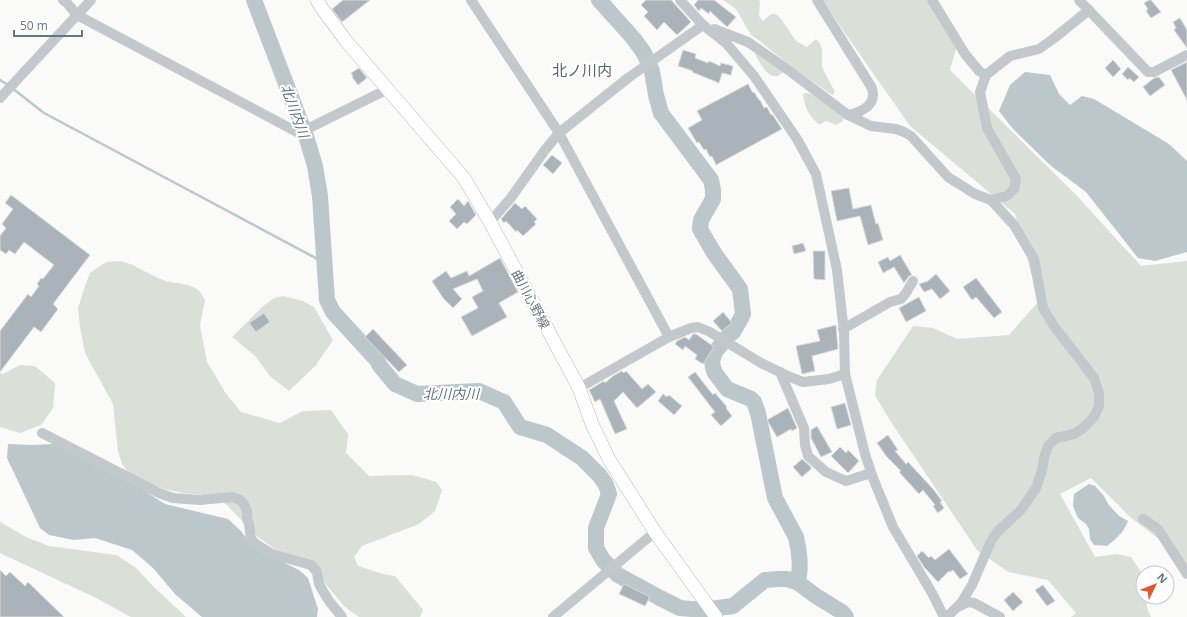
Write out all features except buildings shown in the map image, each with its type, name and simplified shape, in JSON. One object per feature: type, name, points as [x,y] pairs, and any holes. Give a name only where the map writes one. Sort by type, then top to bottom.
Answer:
[{"type":"main road","name":"曲川心野線","points":[[317,0],[346,41],[464,178],[490,222],[579,388],[592,424],[610,461],[655,532],[716,617]]},
{"type":"street","points":[[63,0],[77,15],[299,133],[388,89]]},
{"type":"street","points":[[0,98],[91,0]]},
{"type":"street","points":[[471,0],[559,134],[669,337]]},
{"type":"street","points":[[680,0],[703,25],[726,43],[754,76],[797,139],[816,174],[836,270],[843,329],[845,374],[865,454],[871,473],[894,527],[944,617]]},
{"type":"street","points":[[817,0],[872,88],[874,95],[873,99],[863,111],[848,115]]},
{"type":"street","points":[[932,0],[978,71],[986,75]]},
{"type":"street","points":[[1079,0],[1148,72],[1154,72],[1187,55]]},
{"type":"street","points":[[991,200],[1006,196],[1014,189],[1016,179],[987,128],[980,92],[986,75],[1010,56],[1039,49],[1058,36],[1089,10]]},
{"type":"street","points":[[490,222],[510,199],[545,150],[559,134],[628,78],[703,25]]},
{"type":"street","points":[[703,25],[748,42],[848,115],[871,126],[896,129],[911,136],[922,146],[948,177],[975,194],[991,200],[1014,225],[1034,259],[1043,308],[1054,326],[1094,378],[1099,393],[1099,406],[1094,417],[1082,429],[1074,434],[1056,438],[1048,446],[1036,488],[1022,510],[997,532],[991,541],[972,585],[961,603],[947,617]]},
{"type":"street","points":[[843,329],[890,302],[901,299],[913,281]]},
{"type":"street","points":[[579,388],[669,337],[698,326],[761,363],[803,382],[829,379],[845,374]]},
{"type":"street","points":[[780,372],[804,428],[805,445],[808,456],[826,472],[846,481],[871,473]]},
{"type":"street","points":[[42,432],[158,493],[173,498],[200,500],[232,497],[240,500],[244,504],[247,511],[251,539],[272,554],[311,565],[317,572],[319,584],[323,591],[342,617]]},
{"type":"street","points":[[1144,519],[1158,529],[1187,574]]},
{"type":"street","points":[[553,617],[655,532]]},
{"type":"street","points":[[956,608],[968,602],[974,603],[1000,617]]},
{"type":"shaded area","points":[[723,0],[759,0],[759,16],[763,21],[771,14],[776,14],[782,20],[796,41],[807,47],[816,39],[822,48],[822,66],[835,92],[833,95],[784,61],[751,35],[736,9]]},
{"type":"shaded area","points":[[820,0],[927,0],[931,3],[957,45],[950,70],[1078,197],[1141,266],[1187,261],[1187,566],[1180,555],[1130,517],[1091,478],[1060,494],[1095,557],[1116,554],[1131,557],[1136,565],[1135,565],[1135,605],[1147,605],[1151,617],[1071,617],[1076,613],[1048,580],[1008,572],[977,550],[889,419],[875,395],[877,380],[913,326],[933,328],[957,339],[1009,335],[1039,301],[1015,214],[910,126],[831,13]]},
{"type":"shaded area","points":[[759,45],[783,72],[778,76],[770,75],[758,60],[755,54]]},
{"type":"shaded area","points":[[1025,72],[1050,75],[1059,94],[1070,105],[1082,96],[1094,99],[1169,144],[1187,161],[1187,252],[1155,261],[1138,258],[1086,192],[1050,165],[1013,129],[999,111],[1010,85]]},
{"type":"shaded area","points":[[807,93],[814,95],[844,117],[843,121],[836,125],[826,121],[819,125],[806,108],[803,94]]},
{"type":"shaded area","points":[[121,261],[133,265],[160,279],[191,286],[200,292],[205,300],[200,325],[207,362],[225,392],[241,412],[280,423],[303,411],[331,410],[348,434],[346,453],[369,476],[412,475],[436,482],[442,490],[435,511],[419,524],[362,546],[354,557],[358,566],[383,574],[395,576],[423,610],[420,617],[359,617],[345,607],[312,568],[276,550],[258,537],[223,501],[205,495],[183,493],[164,489],[130,475],[122,464],[118,451],[113,404],[85,353],[78,308],[90,273],[106,262]]},
{"type":"shaded area","points":[[283,296],[303,301],[314,307],[333,340],[316,365],[289,391],[270,376],[255,356],[232,337],[262,307],[274,298]]},
{"type":"shaded area","points":[[20,365],[35,366],[55,383],[53,408],[41,425],[20,433],[0,427],[0,373],[3,374]]},
{"type":"shaded area","points":[[8,444],[54,444],[121,476],[165,504],[228,519],[241,531],[253,547],[299,570],[308,578],[318,609],[317,617],[202,617],[175,594],[153,568],[132,550],[95,538],[74,540],[49,535],[40,528],[7,458]]},
{"type":"shaded area","points":[[1089,484],[1095,486],[1119,516],[1128,521],[1124,529],[1114,541],[1107,546],[1094,545],[1090,539],[1089,529],[1086,524],[1078,518],[1073,506],[1074,494]]},
{"type":"shaded area","points":[[0,522],[26,537],[49,546],[116,555],[135,567],[186,617],[131,617],[96,598],[0,553]]},
{"type":"waterway","name":"北川内川","points":[[254,0],[306,136],[315,166],[320,196],[327,300],[333,312],[377,360],[395,384],[417,394],[479,391],[504,402],[520,427],[547,435],[582,458],[600,476],[606,485],[609,494],[596,528],[596,548],[603,560],[618,575],[660,598],[680,608],[703,610],[733,606],[765,580],[787,579],[797,582],[842,612],[846,617]]},
{"type":"waterway","points":[[599,0],[634,39],[644,53],[652,71],[661,113],[711,180],[713,199],[701,220],[700,229],[714,253],[740,289],[743,314],[733,332],[715,352],[712,361],[713,368],[727,389],[751,399],[754,402],[758,413],[775,498],[796,537],[800,566],[797,582]]},
{"type":"waterway","points":[[0,80],[8,85]]},
{"type":"waterway","points":[[12,88],[44,113],[325,263]]},
{"type":"district","name":"北ノ川内","points":[[582,71]]}]
